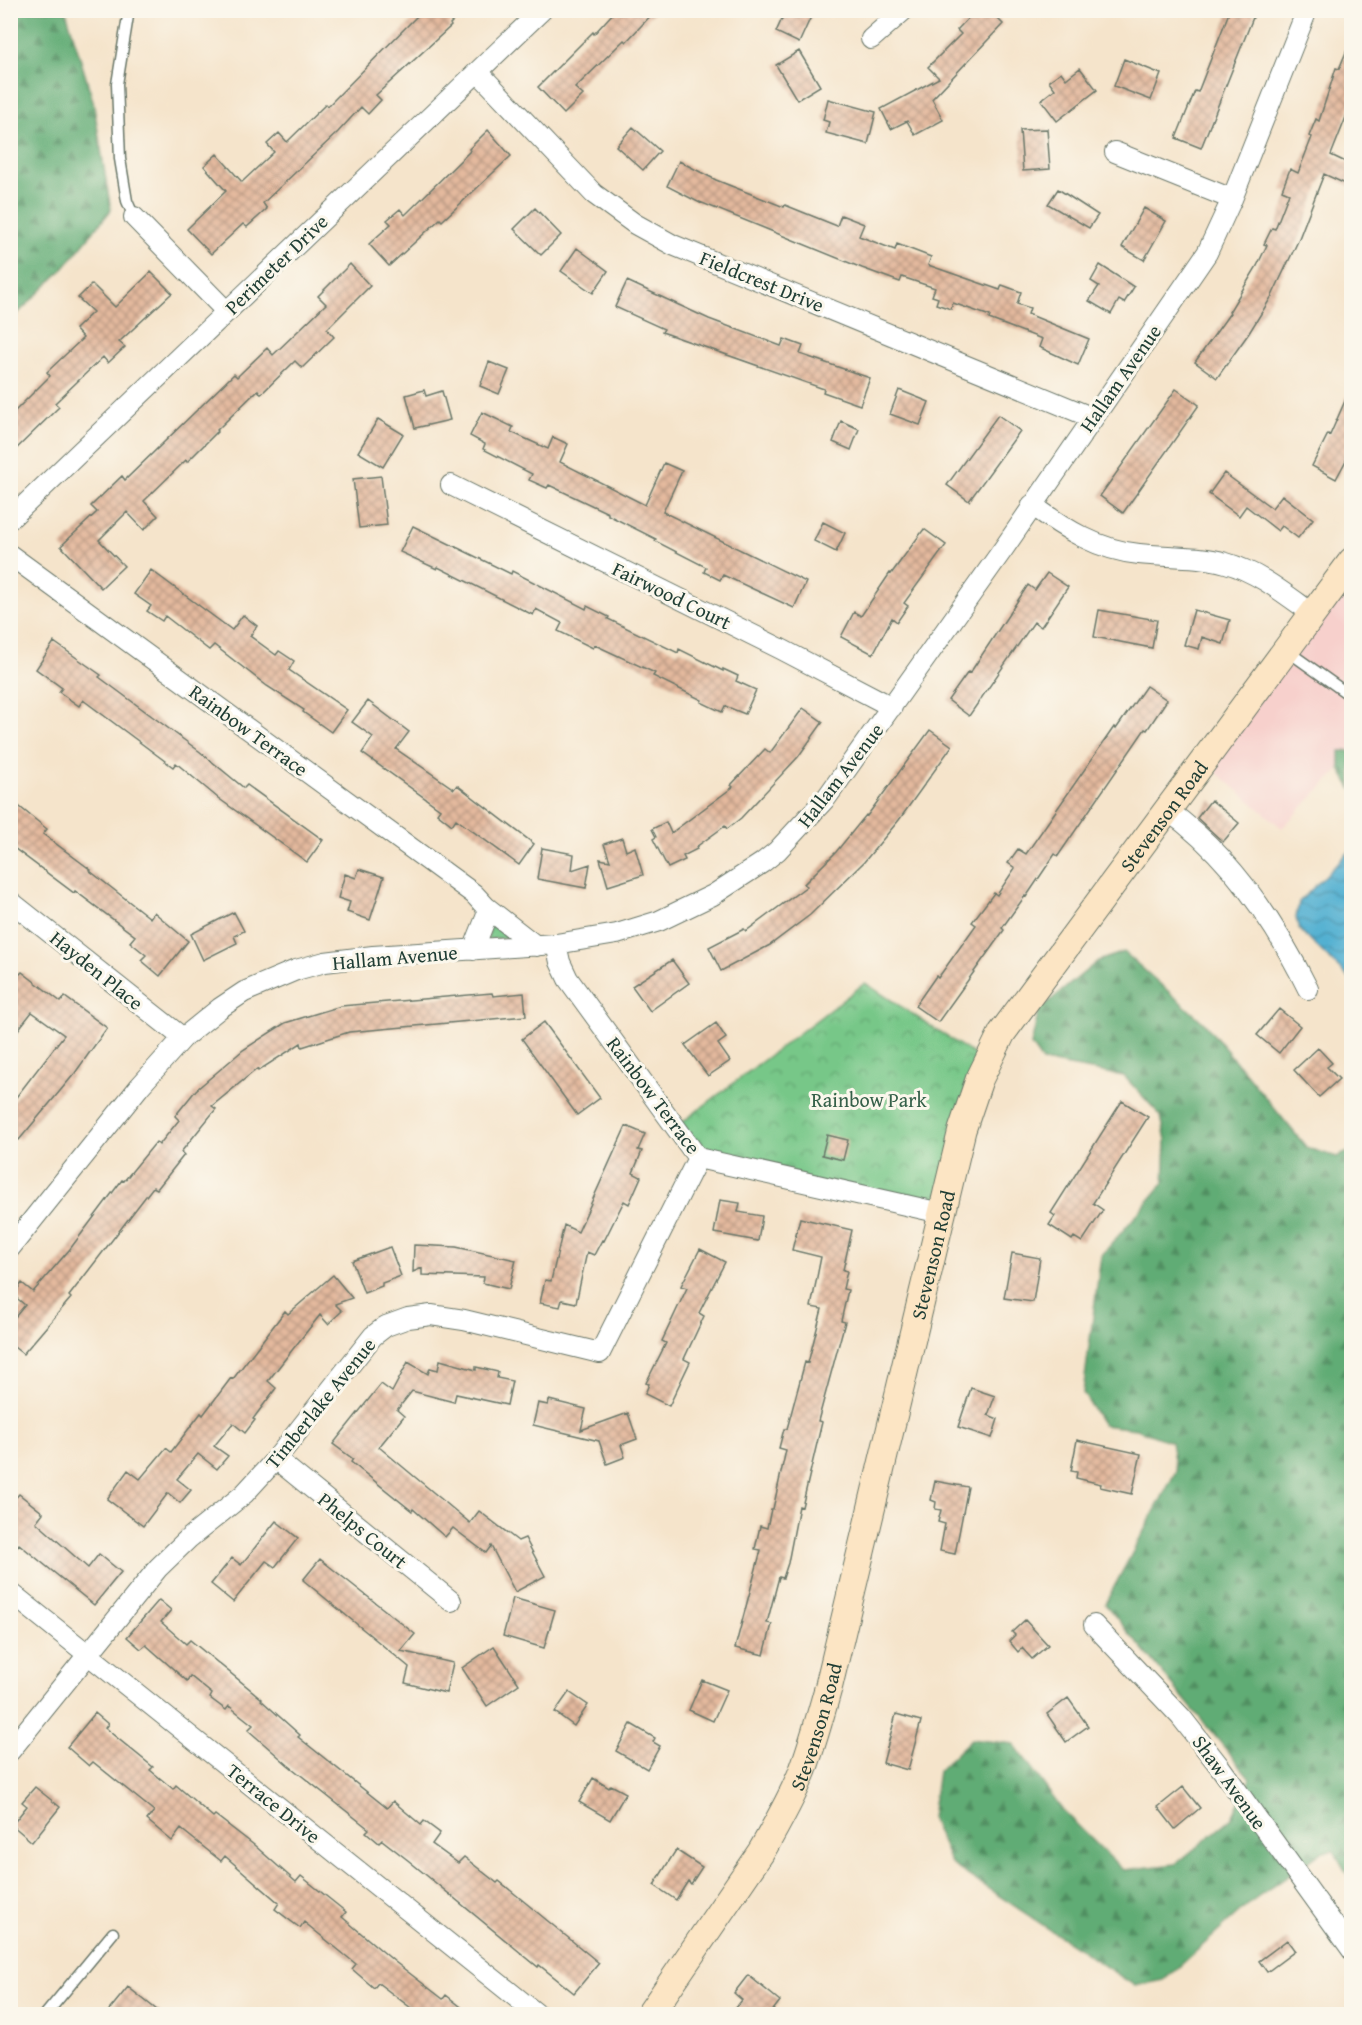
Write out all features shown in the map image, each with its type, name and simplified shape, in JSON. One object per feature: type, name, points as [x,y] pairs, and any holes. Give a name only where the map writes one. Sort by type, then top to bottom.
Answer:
[{"type":"main road","name":"Stevenson Road","points":[[650,2014],[761,1852],[776,1826],[805,1763],[829,1685],[962,1130],[979,1080],[1002,1033],[1312,614],[1341,587],[1352,561]]},
{"type":"street","name":"Perimeter Drive","points":[[10,519],[542,10]]},
{"type":"street","points":[[871,39],[904,10]]},
{"type":"street","name":"Hallam Avenue","points":[[10,1248],[140,1086],[183,1038],[244,992],[297,970],[325,962],[373,956],[536,946],[617,934],[658,921],[713,895],[762,863],[791,837],[827,797],[892,707],[1207,253],[1232,199],[1307,10]]},
{"type":"street","name":"Fieldcrest Drive","points":[[478,72],[594,194],[635,224],[673,245],[1093,418]]},
{"type":"street","points":[[1115,152],[1232,199]]},
{"type":"street","points":[[134,217],[226,311]]},
{"type":"street","name":"Fairwood Court","points":[[451,485],[753,635],[892,707]]},
{"type":"street","points":[[1032,505],[1062,527],[1096,544],[1138,554],[1194,556],[1225,562],[1271,584],[1312,614]]},
{"type":"street","name":"Rainbow Terrace","points":[[10,555],[474,894],[486,907],[536,946]]},
{"type":"street","points":[[1167,810],[1229,865],[1260,906],[1293,957],[1308,989]]},
{"type":"street","name":"Hayden Place","points":[[10,901],[183,1038]]},
{"type":"street","points":[[473,950],[487,915],[486,907]]},
{"type":"street","name":"Rainbow Terrace","points":[[556,944],[560,962],[568,979],[698,1158],[941,1213]]},
{"type":"street","name":"Timberlake Avenue","points":[[10,1750],[158,1568],[188,1539],[244,1494],[276,1459],[373,1336],[386,1326],[408,1318],[431,1315],[464,1320],[600,1353],[698,1158]]},
{"type":"street","name":"Phelps Court","points":[[276,1459],[451,1601]]},
{"type":"street","name":"Terrace Drive","points":[[10,1592],[537,2014]]},
{"type":"street","name":"Shaw Avenue","points":[[1094,1625],[1181,1717],[1220,1767],[1352,1950]]},
{"type":"lane","points":[[129,10],[117,84],[120,159],[127,201],[134,217]]},
{"type":"lane","points":[[1286,650],[1352,697]]},
{"type":"lane","points":[[46,2014],[113,1933]]},
{"type":"shaded area","points":[[1351,561],[1351,751],[1340,752],[1340,769],[1282,828],[1203,761]]},
{"type":"green space","points":[[11,10],[66,11],[93,101],[111,210],[63,269],[11,320]]},
{"type":"green space","points":[[1340,751],[1351,751],[1351,788],[1340,769]]},
{"type":"green space","points":[[491,923],[506,935],[507,938],[487,940]]},
{"type":"green space","points":[[1124,952],[1204,1023],[1307,1148],[1337,1157],[1351,1151],[1351,1881],[1334,1851],[1322,1852],[1250,1903],[1164,1980],[1135,1986],[951,1864],[931,1818],[938,1771],[971,1739],[1014,1744],[1063,1811],[1123,1870],[1176,1864],[1232,1818],[1250,1778],[1105,1604],[1176,1471],[1171,1442],[1136,1429],[1103,1425],[1083,1393],[1101,1256],[1164,1183],[1166,1140],[1161,1116],[1124,1076],[1042,1061],[1031,1045],[1039,1010],[1098,961]]},
{"type":"green space","name":"Rainbow Park","points":[[865,983],[987,1063],[941,1213],[698,1158],[676,1127]]},
{"type":"water","points":[[1351,850],[1351,980],[1299,929],[1296,918],[1299,902]]},
{"type":"building","points":[[423,10],[464,10],[450,24],[451,26],[376,95],[381,100],[368,114],[361,107],[263,203],[267,209],[247,227],[243,224],[211,254],[187,229],[226,191],[204,166],[217,154],[242,182],[274,152],[267,144],[279,133],[287,142],[326,104],[328,106]]},
{"type":"building","points":[[616,10],[656,10],[626,42],[624,40],[575,88],[583,95],[564,114],[538,87]]},
{"type":"building","points":[[786,10],[814,10],[799,43],[776,32]]},
{"type":"building","points":[[976,10],[989,10],[1003,24],[932,99],[943,120],[915,135],[907,121],[891,129],[881,109],[939,78],[928,67],[961,34],[957,30]]},
{"type":"building","points":[[1230,10],[1256,10],[1201,148],[1176,138],[1195,91],[1198,92]]},
{"type":"building","points":[[1351,40],[1352,102],[1331,155],[1352,165],[1352,187],[1324,174],[1298,241],[1272,296],[1217,378],[1195,362],[1230,313],[1257,266],[1272,228],[1275,229],[1289,193],[1282,190],[1290,169],[1298,173],[1312,137],[1309,136],[1316,119],[1319,121],[1336,68],[1339,69]]},
{"type":"building","points":[[799,51],[820,86],[797,100],[776,65]]},
{"type":"building","points":[[1124,59],[1161,74],[1151,100],[1114,86]]},
{"type":"building","points":[[1080,68],[1097,90],[1057,121],[1041,100],[1055,89],[1049,81],[1061,72],[1066,79]]},
{"type":"building","points":[[828,99],[876,112],[868,144],[826,133],[829,122],[823,120]]},
{"type":"building","points":[[633,127],[660,151],[643,170],[616,146]]},
{"type":"building","points":[[1047,129],[1050,169],[1023,171],[1020,130]]},
{"type":"building","points":[[488,130],[511,156],[442,221],[440,219],[389,266],[369,244],[391,224],[387,220],[400,209],[405,215]]},
{"type":"building","points":[[679,161],[716,180],[837,226],[841,215],[864,224],[859,236],[895,250],[897,244],[931,257],[928,265],[1000,290],[1002,285],[1021,292],[1017,304],[1030,308],[1028,314],[1089,339],[1078,365],[1039,347],[1042,339],[989,319],[990,316],[953,303],[951,309],[936,304],[938,298],[932,296],[935,288],[902,277],[900,282],[700,203],[667,186]]},
{"type":"building","points":[[1058,189],[1098,215],[1089,228],[1048,204]]},
{"type":"building","points":[[535,208],[561,235],[541,255],[514,229]]},
{"type":"building","points":[[1144,208],[1166,221],[1144,260],[1122,247]]},
{"type":"building","points":[[577,248],[608,271],[593,293],[561,271]]},
{"type":"building","points":[[350,264],[370,286],[327,329],[334,337],[302,368],[295,361],[261,394],[258,390],[187,462],[186,460],[144,501],[158,516],[144,530],[127,512],[99,540],[124,566],[101,588],[61,546],[97,512],[91,506],[122,476],[125,480],[234,374],[237,377],[267,348],[273,355],[326,304],[318,296]]},
{"type":"building","points":[[1100,265],[1134,287],[1124,303],[1119,300],[1111,314],[1089,301],[1099,286],[1091,281]]},
{"type":"building","points":[[151,272],[172,293],[119,342],[125,347],[108,363],[103,357],[55,403],[59,407],[10,455],[11,415],[50,376],[47,372],[83,338],[75,329],[93,312],[78,298],[92,284],[115,307]]},
{"type":"building","points":[[627,281],[709,319],[781,346],[784,339],[803,346],[800,354],[870,378],[860,405],[823,392],[824,389],[662,332],[664,329],[615,307]]},
{"type":"building","points":[[489,362],[509,370],[499,394],[480,386]]},
{"type":"building","points":[[1352,385],[1352,449],[1336,479],[1312,466],[1328,434],[1330,435]]},
{"type":"building","points":[[1176,389],[1199,405],[1123,513],[1100,496]]},
{"type":"building","points":[[424,390],[426,396],[442,391],[450,420],[415,428],[406,395]]},
{"type":"building","points":[[899,390],[929,402],[920,425],[890,414]]},
{"type":"building","points":[[482,412],[513,427],[511,432],[548,449],[553,437],[568,444],[560,462],[645,505],[664,463],[682,471],[663,512],[806,582],[794,608],[723,575],[720,580],[704,572],[706,567],[655,541],[656,539],[608,513],[549,485],[547,488],[529,480],[532,474],[483,449],[485,444],[470,436]]},
{"type":"building","points":[[998,415],[1020,431],[969,501],[947,485]]},
{"type":"building","points":[[378,419],[403,434],[383,467],[358,452]]},
{"type":"building","points":[[841,421],[859,429],[851,450],[833,442]]},
{"type":"building","points":[[1224,473],[1272,508],[1282,495],[1313,519],[1298,538],[1282,526],[1278,531],[1246,506],[1239,516],[1209,494]]},
{"type":"building","points":[[381,476],[387,525],[359,528],[353,479]]},
{"type":"building","points":[[823,522],[845,533],[836,552],[814,541]]},
{"type":"building","points":[[413,526],[511,574],[512,571],[586,609],[587,606],[609,617],[608,619],[678,653],[679,649],[738,676],[736,681],[756,690],[745,714],[725,706],[722,712],[653,676],[655,673],[595,645],[593,648],[558,631],[562,623],[536,609],[533,615],[438,567],[437,569],[400,552]]},
{"type":"building","points":[[924,529],[946,545],[904,603],[908,606],[897,622],[892,618],[873,654],[841,637],[854,612],[861,616]]},
{"type":"building","points":[[151,570],[232,630],[243,615],[257,626],[250,636],[276,655],[279,651],[294,661],[289,670],[347,710],[331,732],[214,645],[209,650],[165,616],[162,621],[147,611],[151,606],[134,594]]},
{"type":"building","points":[[1047,573],[1068,587],[1041,627],[1034,622],[969,716],[948,700],[968,672],[970,673],[1028,585],[1035,590]]},
{"type":"building","points":[[1099,610],[1157,620],[1152,648],[1094,637]]},
{"type":"building","points":[[1194,610],[1230,620],[1223,644],[1202,637],[1199,649],[1184,645]]},
{"type":"building","points":[[54,642],[101,675],[99,677],[199,751],[244,788],[247,785],[323,840],[307,862],[218,798],[176,763],[173,767],[83,700],[79,706],[59,692],[62,688],[36,669]]},
{"type":"building","points":[[1146,686],[1167,700],[1058,856],[1055,854],[1002,928],[1004,930],[938,1022],[915,1006],[976,925],[972,922],[994,893],[997,895],[1015,868],[1008,863],[1018,849],[1026,854],[1114,727],[1116,729]]},
{"type":"building","points":[[368,701],[409,732],[396,749],[454,789],[457,785],[534,844],[519,865],[456,819],[452,825],[437,813],[440,809],[362,753],[373,737],[352,722]]},
{"type":"building","points":[[803,708],[823,722],[798,757],[741,818],[727,829],[725,826],[696,847],[697,849],[683,856],[685,860],[668,868],[653,839],[656,837],[652,829],[666,822],[671,833],[733,787],[731,785],[765,749],[770,753]]},
{"type":"building","points":[[930,730],[952,746],[899,820],[864,862],[810,915],[770,945],[721,971],[709,947],[744,929],[746,931],[807,886],[804,884],[867,816]]},
{"type":"building","points":[[10,799],[47,829],[43,834],[150,918],[154,912],[188,941],[160,976],[141,960],[146,955],[130,942],[135,936],[10,845]]},
{"type":"building","points":[[1211,800],[1239,823],[1223,842],[1197,818]]},
{"type":"building","points":[[622,838],[626,851],[635,847],[643,875],[608,886],[600,859],[610,861],[604,844]]},
{"type":"building","points":[[542,848],[574,854],[572,870],[590,864],[586,888],[537,879]]},
{"type":"building","points":[[359,869],[384,877],[370,920],[347,912],[350,902],[338,898],[345,874],[356,878]]},
{"type":"building","points":[[234,912],[244,931],[234,936],[237,943],[203,960],[191,934]]},
{"type":"building","points":[[672,960],[689,983],[650,1011],[632,986]]},
{"type":"building","points":[[10,967],[20,974],[22,972],[61,1002],[65,997],[107,1028],[75,1073],[19,1140],[10,1133],[10,1105],[64,1035],[32,1012],[10,1040]]},
{"type":"building","points":[[492,993],[493,996],[524,993],[526,1016],[349,1032],[302,1047],[301,1043],[258,1071],[257,1069],[212,1106],[216,1109],[181,1152],[184,1155],[157,1189],[153,1187],[69,1296],[71,1298],[23,1354],[10,1344],[10,1323],[25,1305],[13,1295],[22,1283],[33,1292],[70,1249],[122,1180],[124,1181],[156,1142],[159,1145],[179,1120],[175,1116],[196,1090],[243,1050],[285,1023],[341,1006]]},
{"type":"building","points":[[1279,1009],[1300,1026],[1279,1053],[1257,1035]]},
{"type":"building","points":[[544,1022],[600,1098],[577,1115],[522,1039]]},
{"type":"building","points":[[716,1023],[726,1038],[718,1044],[730,1061],[708,1076],[685,1045]]},
{"type":"building","points":[[1318,1048],[1332,1063],[1327,1067],[1339,1079],[1319,1097],[1294,1070]]},
{"type":"building","points":[[1122,1101],[1148,1117],[1093,1203],[1103,1210],[1082,1242],[1074,1237],[1072,1240],[1049,1225],[1055,1216],[1051,1213]]},
{"type":"building","points":[[626,1126],[645,1134],[638,1150],[642,1151],[633,1173],[641,1177],[629,1204],[624,1201],[604,1241],[602,1240],[594,1255],[587,1252],[576,1303],[562,1300],[560,1307],[540,1303],[545,1280],[551,1281],[564,1225],[578,1232]]},
{"type":"building","points":[[827,1135],[848,1140],[843,1160],[822,1155]]},
{"type":"building","points":[[720,1200],[740,1203],[738,1212],[762,1216],[758,1241],[714,1233]]},
{"type":"building","points":[[800,1218],[852,1230],[843,1270],[847,1271],[843,1289],[848,1290],[841,1321],[845,1322],[818,1421],[822,1422],[802,1507],[799,1506],[788,1563],[783,1578],[779,1577],[767,1623],[772,1624],[764,1655],[735,1648],[761,1550],[755,1549],[760,1526],[767,1528],[786,1450],[779,1448],[784,1429],[787,1429],[805,1362],[808,1363],[822,1309],[811,1307],[821,1257],[792,1250]]},
{"type":"building","points":[[414,1245],[456,1247],[516,1260],[509,1289],[483,1283],[484,1277],[422,1275],[422,1268],[413,1272]]},
{"type":"building","points":[[390,1247],[401,1276],[364,1293],[352,1261]]},
{"type":"building","points":[[700,1249],[725,1262],[699,1313],[704,1316],[684,1359],[690,1362],[669,1406],[645,1394],[649,1384],[646,1383],[666,1343],[662,1341],[687,1288],[681,1286]]},
{"type":"building","points":[[1012,1253],[1040,1258],[1033,1302],[1004,1298]]},
{"type":"building","points":[[333,1275],[352,1298],[335,1304],[342,1311],[328,1324],[320,1315],[289,1354],[268,1381],[276,1388],[245,1433],[233,1423],[214,1446],[228,1456],[217,1469],[198,1454],[177,1479],[191,1490],[180,1503],[168,1493],[143,1526],[107,1499],[128,1470],[140,1479],[166,1448],[171,1452],[201,1413],[203,1415],[231,1378],[233,1379],[285,1311],[288,1314]]},
{"type":"building","points":[[440,1360],[476,1370],[476,1367],[498,1372],[497,1378],[512,1381],[507,1405],[456,1394],[454,1402],[412,1391],[397,1410],[404,1416],[379,1447],[470,1523],[479,1511],[518,1541],[525,1538],[545,1576],[515,1592],[491,1546],[486,1553],[453,1528],[445,1537],[413,1509],[412,1511],[351,1462],[353,1459],[333,1444],[381,1384],[392,1392],[408,1362],[428,1374],[430,1368],[438,1370]]},
{"type":"building","points":[[971,1388],[995,1396],[988,1415],[998,1419],[992,1438],[958,1427]]},
{"type":"building","points":[[549,1400],[586,1409],[581,1430],[628,1413],[637,1439],[621,1445],[625,1457],[607,1464],[599,1441],[533,1425],[538,1403],[548,1405]]},
{"type":"building","points":[[1077,1440],[1141,1454],[1132,1494],[1100,1487],[1101,1484],[1076,1478],[1077,1472],[1071,1471]]},
{"type":"building","points":[[935,1481],[968,1487],[955,1554],[940,1551],[945,1524],[938,1522],[941,1510],[935,1509],[936,1502],[931,1500]]},
{"type":"building","points":[[19,1494],[43,1513],[36,1522],[88,1568],[99,1554],[121,1572],[94,1605],[19,1544],[10,1555],[10,1504]]},
{"type":"building","points":[[276,1521],[298,1538],[275,1567],[266,1561],[233,1602],[211,1584],[232,1558],[241,1565]]},
{"type":"building","points":[[320,1559],[415,1634],[401,1651],[453,1663],[446,1693],[405,1683],[409,1667],[303,1580]]},
{"type":"building","points":[[513,1598],[555,1610],[544,1648],[503,1636]]},
{"type":"building","points":[[159,1600],[171,1610],[161,1622],[186,1644],[190,1640],[262,1699],[300,1735],[298,1737],[387,1808],[393,1801],[421,1825],[424,1821],[440,1833],[432,1844],[458,1863],[464,1857],[497,1883],[499,1881],[599,1963],[574,1993],[539,1965],[538,1967],[382,1840],[379,1843],[366,1832],[369,1829],[248,1730],[253,1725],[229,1706],[226,1710],[210,1698],[212,1694],[190,1676],[187,1681],[146,1645],[141,1649],[127,1637]]},
{"type":"building","points":[[1025,1620],[1048,1645],[1032,1659],[1022,1648],[1018,1652],[1009,1641],[1015,1635],[1012,1632]]},
{"type":"building","points":[[494,1646],[519,1684],[487,1706],[462,1668]]},
{"type":"building","points":[[702,1680],[727,1690],[713,1721],[689,1710]]},
{"type":"building","points":[[569,1692],[588,1705],[574,1726],[555,1712]]},
{"type":"building","points":[[1068,1698],[1088,1726],[1066,1742],[1047,1714]]},
{"type":"building","points":[[95,1713],[108,1724],[105,1728],[153,1767],[150,1770],[173,1789],[176,1785],[213,1817],[215,1815],[254,1845],[296,1882],[301,1876],[346,1912],[342,1917],[395,1962],[443,1999],[446,1995],[470,2014],[419,2014],[378,1983],[374,1988],[352,1969],[356,1964],[304,1922],[300,1928],[275,1909],[279,1903],[225,1856],[221,1861],[181,1829],[172,1841],[147,1820],[154,1811],[93,1762],[89,1766],[67,1747]]},
{"type":"building","points":[[896,1714],[921,1721],[908,1770],[883,1763]]},
{"type":"building","points":[[631,1724],[655,1738],[653,1742],[660,1746],[647,1769],[616,1751]]},
{"type":"building","points":[[593,1778],[609,1788],[611,1785],[626,1793],[610,1820],[579,1802]]},
{"type":"building","points":[[35,1787],[60,1807],[32,1842],[12,1825],[27,1806],[22,1802]]},
{"type":"building","points":[[1183,1787],[1200,1808],[1175,1829],[1158,1807]]},
{"type":"building","points":[[676,1850],[702,1867],[691,1884],[688,1881],[676,1900],[654,1885]]},
{"type":"building","points":[[1287,1940],[1295,1951],[1267,1972],[1259,1961]]},
{"type":"building","points":[[748,1975],[780,2001],[770,2014],[743,2014],[735,2009],[742,2000],[734,1993]]},
{"type":"building","points":[[128,1987],[162,2014],[106,2014]]}]
